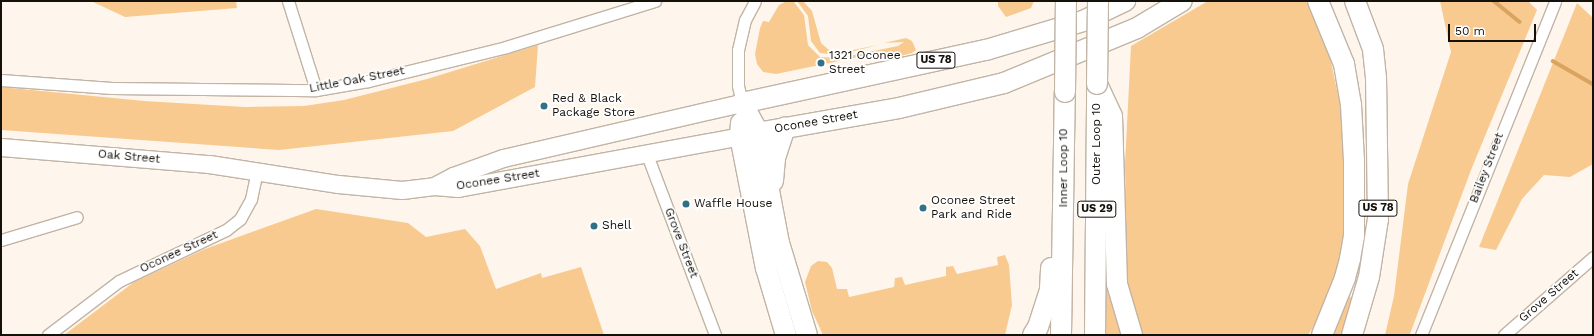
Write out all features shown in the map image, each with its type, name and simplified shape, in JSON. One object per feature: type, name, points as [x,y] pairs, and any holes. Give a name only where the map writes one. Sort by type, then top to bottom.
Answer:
[{"type":"highway","name":"Inner Loop 10","points":[[1061,335],[1066,1]]},
{"type":"highway","name":"Outer Loop 10","points":[[1095,335],[1098,1]]},
{"type":"highway","name":"Oconee Street","points":[[742,103],[986,50],[1083,21],[1125,1]]},
{"type":"highway","name":"Oconee Street","points":[[749,134],[899,108],[1004,83],[1137,28],[1182,1]]},
{"type":"highway","points":[[1318,1],[1344,64],[1351,105],[1354,161],[1354,236],[1345,278],[1322,335]]},
{"type":"highway","name":"US 78","points":[[1352,335],[1369,277],[1378,219],[1376,78],[1372,49],[1355,1]]},
{"type":"highway","points":[[1097,84],[1112,116],[1117,284],[1132,335]]},
{"type":"highway","points":[[742,103],[749,134],[766,268],[786,335]]},
{"type":"highway","points":[[771,198],[774,158],[784,128]]},
{"type":"highway","points":[[749,134],[771,198],[779,243],[807,335]]},
{"type":"highway","points":[[1033,335],[1038,327],[1050,289],[1053,243],[1064,212]]},
{"type":"main road","name":"Oconee Street","points":[[434,186],[453,176],[502,158],[742,103]]},
{"type":"main road","name":"Oconee Street","points":[[257,171],[338,184],[402,190],[434,186],[458,188],[749,134]]},
{"type":"main road","name":"Oak Street","points":[[1,147],[209,164],[257,171]]},
{"type":"street","points":[[288,1],[316,90]]},
{"type":"street","name":"Little Oak Street","points":[[1,80],[112,88],[316,90],[368,80],[506,46],[655,1]]},
{"type":"street","points":[[742,103],[738,85],[738,50],[745,20],[755,1]]},
{"type":"street","name":"Bailey Street","points":[[1421,335],[1555,1]]},
{"type":"street","name":"Grove Street","points":[[646,152],[715,335]]},
{"type":"street","name":"Oconee Street","points":[[48,335],[119,281],[226,230],[240,219],[251,199],[257,171]]},
{"type":"street","points":[[1,240],[77,217]]},
{"type":"street","name":"Grove Street","points":[[1504,335],[1593,257]]},
{"type":"shaded area","points":[[91,1],[236,1],[237,8],[125,17]]},
{"type":"shaded area","points":[[787,1],[794,2],[804,15],[808,45],[820,57],[839,58],[898,46],[904,42],[884,43],[906,38],[912,41],[916,50],[912,53],[893,58],[873,54],[776,74],[763,72],[757,64],[755,54],[760,28],[763,21],[769,22],[779,5]]},
{"type":"shaded area","points":[[797,1],[803,1],[812,11],[821,43],[830,51],[838,53],[878,45],[839,55],[820,53],[811,41],[808,16]]},
{"type":"shaded area","points":[[998,1],[1034,1],[1031,8],[1006,17],[998,6]]},
{"type":"shaded area","points":[[1208,1],[1306,1],[1329,52],[1345,129],[1344,247],[1322,314],[1308,335],[1143,335],[1138,327],[1127,285],[1125,164],[1131,46]]},
{"type":"shaded area","points":[[1440,1],[1528,1],[1537,10],[1471,170],[1410,334],[1385,335],[1394,296],[1408,184],[1451,52]]},
{"type":"shaded area","points":[[1577,3],[1593,18],[1593,164],[1570,177],[1544,175],[1522,199],[1496,250],[1479,247]]},
{"type":"shaded area","points":[[538,45],[535,87],[453,131],[279,150],[1,130],[1,87],[144,101],[245,107],[304,106],[344,100],[427,79]]},
{"type":"shaded area","points":[[316,209],[408,223],[426,237],[465,229],[480,246],[496,289],[541,273],[542,278],[581,267],[604,335],[64,335],[134,282],[205,249]]},
{"type":"shaded area","points":[[1005,255],[1009,265],[1012,305],[1005,335],[823,335],[812,311],[805,282],[811,266],[818,261],[827,262],[832,268],[837,289],[847,289],[849,297],[894,287],[895,278],[902,277],[905,285],[946,276],[946,267],[953,266],[957,274],[998,265],[997,257]]},
{"type":"shaded area","points":[[1111,263],[1124,335],[1105,335],[1105,265]]},
{"type":"shaded area","points":[[1346,296],[1356,299],[1345,335],[1329,335]]},
{"type":"waterway","points":[[1494,1],[1520,22]]},
{"type":"waterway","points":[[1553,61],[1593,84]]},
{"type":"place","name":"1321 Oconee Street","points":[[821,63]]},
{"type":"place","name":"Red & Black Package Store","points":[[544,106]]},
{"type":"place","name":"Waffle House","points":[[686,204]]},
{"type":"place","name":"Oconee Street Park and Ride","points":[[923,208]]},
{"type":"place","name":"Shell","points":[[594,226]]}]
